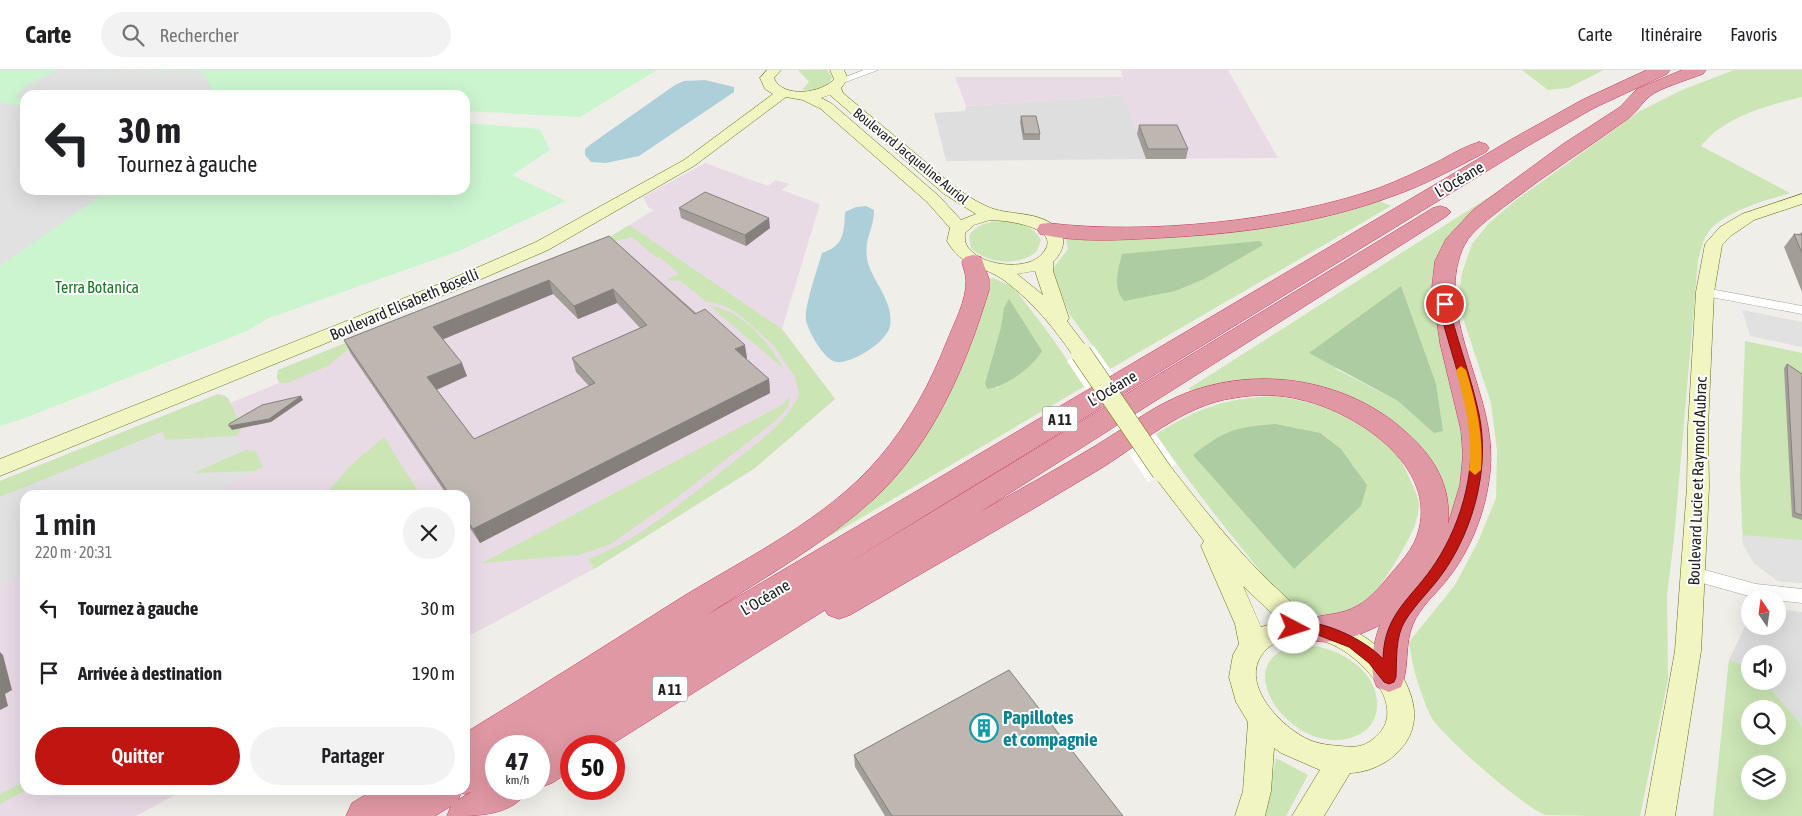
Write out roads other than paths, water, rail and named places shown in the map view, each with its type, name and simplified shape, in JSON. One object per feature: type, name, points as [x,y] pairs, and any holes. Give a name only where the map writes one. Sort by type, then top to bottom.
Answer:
[{"type":"highway","name":"L’Océane","points":[[534,735],[1519,143],[1605,95],[1661,70]]},
{"type":"highway","name":"L’Océane","points":[[596,735],[1561,138],[1643,93],[1697,70]]},
{"type":"highway","points":[[1389,677],[1390,648],[1398,621],[1440,567],[1462,528],[1475,476],[1477,455],[1474,415],[1446,315],[1444,281],[1445,266],[1450,252],[1467,228],[1491,208],[1566,151],[1634,107],[1643,93]]},
{"type":"highway","points":[[1048,230],[1093,234],[1183,230],[1248,224],[1332,208],[1370,198],[1412,181],[1577,99],[1605,95]]},
{"type":"highway","points":[[470,750],[781,551],[870,486],[908,442],[934,398],[977,290],[978,279],[986,266]]},
{"type":"highway","points":[[762,632],[820,616],[1094,460],[1183,404],[1222,391],[1270,386],[1310,392],[1349,406],[1378,423],[1396,437],[1420,464],[1432,495],[1435,510],[1433,530],[1425,550],[1413,570],[1379,610],[1350,625],[1313,629]]},
{"type":"highway","points":[[470,774],[485,765]]},
{"type":"highway","points":[[365,816],[399,795]]},
{"type":"highway","points":[[401,816],[436,795]]},
{"type":"highway","points":[[466,816],[492,800]]},
{"type":"street","points":[[0,456],[500,256],[568,224],[641,183],[750,109],[776,84],[805,95],[823,92],[837,80],[873,70]]},
{"type":"street","name":"Boulevard Jacqueline Auriol","points":[[837,80],[837,95],[950,191],[981,210],[996,214]]},
{"type":"street","name":"Boulevard Elisabeth Boselli","points":[[0,468],[431,294],[542,246],[689,163],[776,84]]},
{"type":"street","name":"Boulevard Jacqueline Auriol","points":[[805,95],[834,113],[933,199],[960,229]]},
{"type":"street","name":"Boulevard Lucie et Raymond Aubrac","points":[[1660,816],[1688,651],[1694,574],[1705,292],[1714,244],[1726,231],[1748,217],[1802,199]]},
{"type":"street","points":[[986,266],[1023,268],[1044,260],[1052,253],[1054,245],[1053,237],[1048,230],[1028,218],[996,214],[977,218],[960,229],[956,240],[958,248],[986,266],[1018,281],[1035,296],[1064,328],[1162,472],[1206,530],[1288,614],[1313,629]]},
{"type":"street","points":[[1044,260],[1046,277],[1064,328]]},
{"type":"street","points":[[1705,292],[1802,310]]},
{"type":"street","points":[[1206,530],[1248,624],[1252,647]]},
{"type":"street","points":[[1694,574],[1756,591],[1802,596]]},
{"type":"street","points":[[1283,629],[1313,629],[1342,637],[1364,650],[1389,677],[1395,688],[1400,710],[1400,720],[1392,739],[1377,753],[1354,760],[1342,761],[1304,753],[1281,740],[1262,722],[1250,704],[1243,686],[1243,669],[1252,647],[1272,632],[1283,629]]},
{"type":"street","points":[[1250,816],[1257,791],[1262,722]]},
{"type":"street","points":[[1308,816],[1342,761]]},
{"type":"water","points":[[705,80],[734,87],[734,92],[639,156],[606,163],[591,162],[585,155],[585,149],[591,144],[675,85],[684,81]]},
{"type":"water","points":[[866,206],[874,210],[867,243],[867,257],[872,273],[887,302],[891,318],[890,326],[883,339],[868,351],[843,362],[836,362],[831,360],[822,351],[813,338],[806,320],[807,306],[822,253],[835,247],[841,238],[845,212],[856,207]]},
{"type":"place","name":"Papillotes et compagnie","points":[[984,728]]},
{"type":"park label","name":"Terra Botanica","points":[[97,287]]}]
